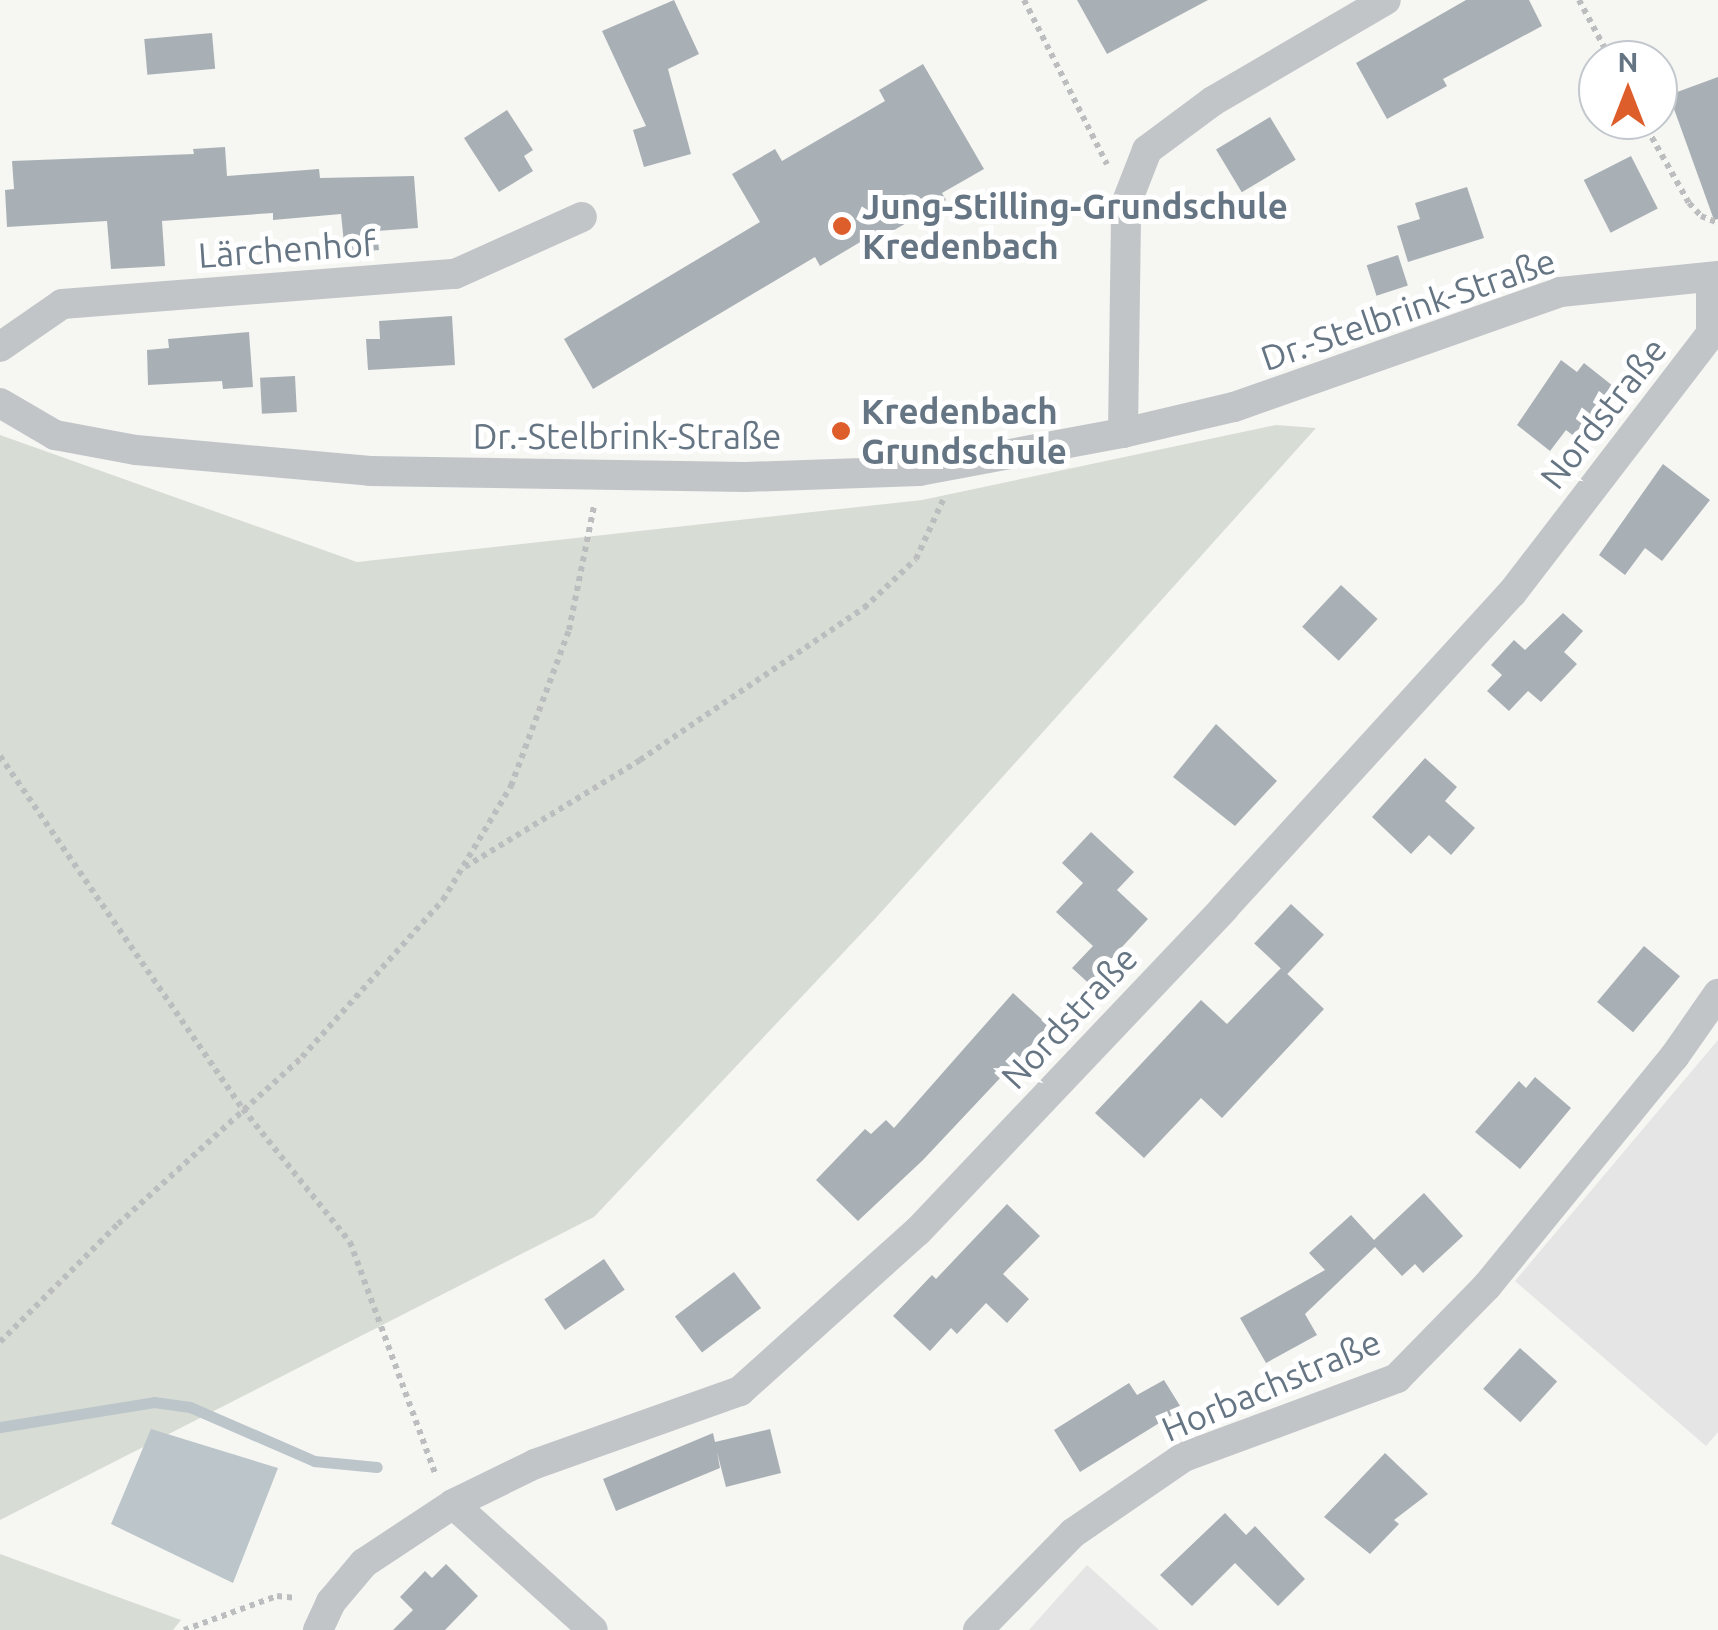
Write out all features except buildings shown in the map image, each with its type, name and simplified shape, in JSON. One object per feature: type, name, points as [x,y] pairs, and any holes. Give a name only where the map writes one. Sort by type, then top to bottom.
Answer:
[{"type":"street","points":[[1123,433],[1126,204],[1146,150],[1228,91],[1386,0]]},
{"type":"street","name":"Lärchenhof","points":[[0,347],[62,304],[456,274],[582,217]]},
{"type":"street","name":"Dr.-Stelbrink-Straße","points":[[0,403],[55,435],[136,450],[370,471],[744,477],[918,471],[1123,433],[1234,407],[1560,292],[1714,276]]},
{"type":"street","name":"Nordstraße","points":[[318,1630],[331,1602],[364,1562],[453,1504],[535,1464],[740,1390],[918,1232],[1224,908],[1512,593],[1712,334],[1714,276]]},
{"type":"street","name":"Horbachstraße","points":[[978,1630],[1074,1533],[1184,1457],[1397,1378],[1487,1286],[1674,1057],[1718,994]]},
{"type":"street","points":[[453,1504],[594,1630]]},
{"type":"path","points":[[1024,0],[1126,204]]},
{"type":"path","points":[[1579,0],[1600,40]]},
{"type":"path","points":[[1653,140],[1689,203],[1701,216],[1718,223]]},
{"type":"path","points":[[462,869],[640,760],[864,608],[916,559],[961,463]]},
{"type":"path","points":[[0,1342],[302,1057],[443,900],[511,786],[569,630],[600,475]]},
{"type":"path","points":[[0,756],[244,1109],[350,1242],[428,1462],[453,1504]]},
{"type":"path","points":[[184,1630],[277,1596],[331,1602]]},
{"type":"shaded area","points":[[1276,425],[1316,428],[874,920],[594,1217],[0,1520],[0,435],[357,562],[922,500]]},
{"type":"shaded area","points":[[1718,1040],[1718,1432],[1706,1446],[1515,1281]]},
{"type":"shaded area","points":[[151,1429],[278,1468],[233,1583],[111,1524]]},
{"type":"shaded area","points":[[0,1554],[181,1620],[173,1630],[0,1630]]},
{"type":"shaded area","points":[[1087,1565],[1159,1630],[1029,1630]]},
{"type":"waterway","points":[[0,1427],[154,1402],[190,1407],[314,1461],[377,1467]]},
{"type":"place","name":"Jung-Stilling-Grundschule Kredenbach","points":[[842,226]]},
{"type":"place","name":"Kredenbach Grundschule","points":[[841,431]]}]
